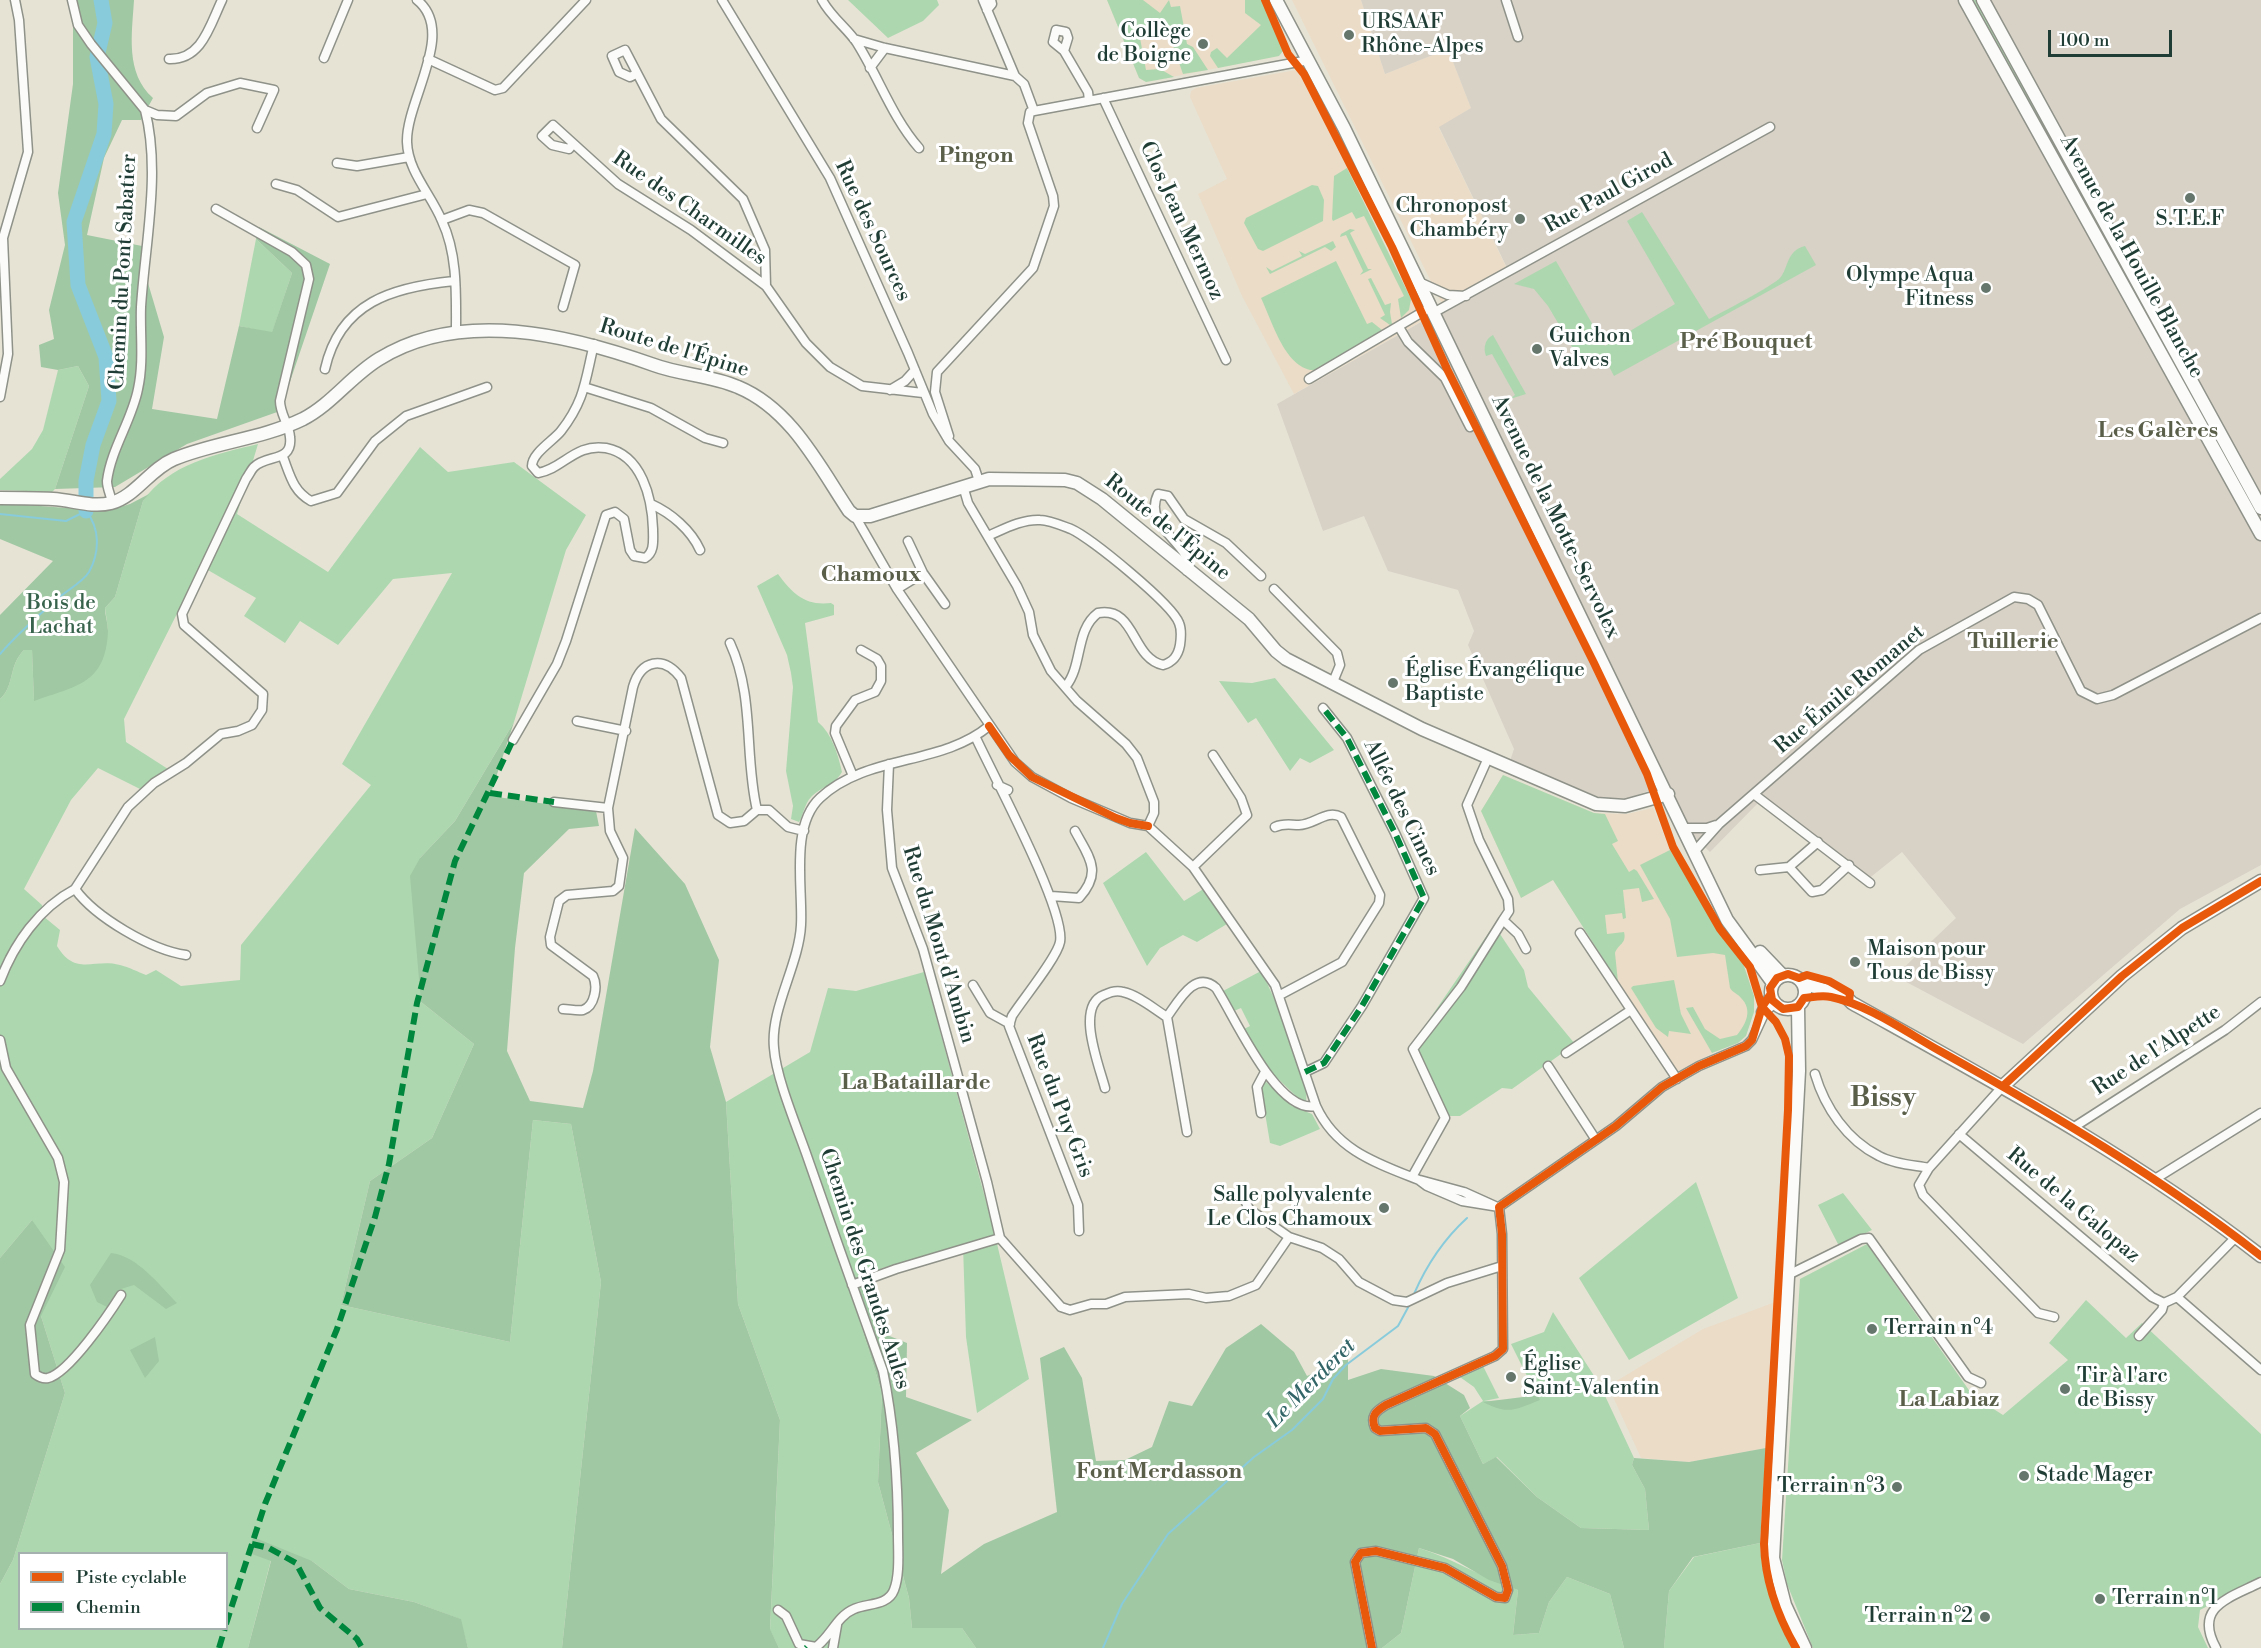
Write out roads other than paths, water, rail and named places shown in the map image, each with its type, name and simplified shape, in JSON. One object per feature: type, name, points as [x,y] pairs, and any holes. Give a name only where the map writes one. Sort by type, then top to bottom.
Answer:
[{"type":"main road","points":[[1276,0],[1309,60]]},
{"type":"main road","name":"Avenue de la Houille Blanche","points":[[1965,0],[2174,372],[2261,534]]},
{"type":"main road","name":"Avenue de la Houille Blanche","points":[[1983,0],[2261,508]]},
{"type":"main road","name":"Avenue de la Motte-Servolex","points":[[1309,60],[1668,794],[1727,920],[1777,993],[1797,1035]]},
{"type":"main road","name":"Route de l'Épine","points":[[112,503],[125,496],[170,460],[196,450],[288,425],[332,400],[380,358],[412,342],[456,333],[536,333],[594,344],[669,370],[721,380],[754,394],[799,435],[849,511],[855,516],[870,516],[979,481],[1033,478],[1077,483],[1128,520],[1248,619],[1281,655],[1422,729],[1604,806],[1625,806],[1668,794]]},
{"type":"main road","points":[[0,498],[67,500],[91,504],[112,503]]},
{"type":"main road","points":[[2003,1086],[2122,975],[2182,928],[2261,882]]},
{"type":"main road","points":[[1850,1002],[1846,997],[1803,983],[1794,975],[1777,993],[1801,1002],[1821,996],[1850,1002],[2003,1086],[2155,1179],[2261,1256]]},
{"type":"main road","points":[[1803,983],[1797,1035],[1798,1071],[1773,1558],[1785,1605],[1805,1648]]},
{"type":"street","points":[[0,397],[2,374],[8,354],[3,247],[28,152],[19,20],[15,0]]},
{"type":"street","points":[[72,0],[78,25],[145,110],[157,115],[176,116],[207,93],[240,83],[274,90],[257,128]]},
{"type":"street","points":[[169,59],[182,59],[197,50],[222,0]]},
{"type":"street","points":[[324,58],[348,0]]},
{"type":"street","points":[[417,0],[426,8],[434,30],[428,59],[410,117],[407,144],[410,157],[450,240],[456,333]]},
{"type":"street","points":[[428,59],[495,90],[503,88],[586,0]]},
{"type":"street","name":"Rue des Sources","points":[[722,0],[840,198],[923,393],[949,441],[975,469],[979,481]]},
{"type":"street","points":[[822,0],[826,9],[854,39],[903,129],[919,148]]},
{"type":"street","points":[[983,0],[1015,76],[1024,84],[1034,111]]},
{"type":"street","points":[[987,10],[992,4],[991,0]]},
{"type":"street","points":[[1506,0],[1518,37]]},
{"type":"street","points":[[854,39],[885,48],[1015,76]]},
{"type":"street","points":[[870,68],[885,48]]},
{"type":"street","points":[[1064,51],[1088,92],[1089,100]]},
{"type":"street","points":[[949,441],[935,392],[937,372],[1033,268],[1052,217],[1053,196],[1028,123],[1030,112],[1309,60]]},
{"type":"street","points":[[636,74],[661,119],[743,199],[765,250],[766,286]]},
{"type":"street","name":"Clos Jean Mermoz","points":[[1103,98],[1226,360]]},
{"type":"street","name":"Chemin du Pont Sabatier","points":[[112,503],[108,490],[108,476],[133,406],[140,378],[141,308],[150,212],[150,127],[145,110]]},
{"type":"street","name":"Rue Paul Girod","points":[[1310,379],[1399,327],[1467,296],[1575,232],[1770,127]]},
{"type":"street","name":"Rue des Charmilles","points":[[573,144],[618,184],[691,230],[766,286],[806,343],[830,367],[862,386],[923,393]]},
{"type":"street","points":[[337,163],[357,166],[410,157]]},
{"type":"street","points":[[276,184],[297,190],[338,218],[386,203],[427,194]]},
{"type":"street","points":[[0,981],[6,967],[43,911],[55,899],[75,889],[128,807],[154,783],[186,764],[221,734],[238,731],[252,725],[262,710],[263,694],[184,625],[182,614],[246,478],[255,466],[283,456],[290,444],[288,425],[280,409],[280,400],[307,290],[306,265],[292,252],[216,209]]},
{"type":"street","points":[[442,220],[469,210],[483,213],[575,265],[563,308]]},
{"type":"street","points":[[325,369],[334,339],[343,325],[359,311],[399,289],[454,281]]},
{"type":"street","points":[[1419,282],[1448,295],[1467,296]]},
{"type":"street","points":[[1399,327],[1408,342],[1445,378],[1470,427]]},
{"type":"street","points":[[513,740],[557,664],[604,519],[610,513],[622,517],[631,553],[645,558],[652,552],[651,504],[643,480],[629,459],[605,448],[580,451],[545,472],[538,473],[534,470],[532,462],[535,456],[567,423],[581,403],[594,344]]},
{"type":"street","points":[[889,390],[905,381],[915,370]]},
{"type":"street","points":[[283,456],[294,485],[301,495],[311,501],[337,493],[375,441],[406,416],[487,387]]},
{"type":"street","points":[[584,387],[651,408],[705,438],[723,443]]},
{"type":"street","points":[[963,486],[968,503],[1029,612],[1033,635],[1051,671],[1077,701],[1126,744],[1137,758],[1154,802],[1154,813],[1149,826]]},
{"type":"street","points":[[1187,571],[1190,566],[1187,557],[1165,533],[1159,522],[1155,501],[1158,494],[1168,496],[1184,519],[1236,547],[1261,576]]},
{"type":"street","points":[[651,504],[668,512],[695,540],[700,550]]},
{"type":"street","points":[[855,516],[897,589],[1009,755],[1032,777],[1116,818],[1149,826],[1193,867],[1280,995],[1316,1106],[1324,1124],[1335,1137],[1354,1151],[1415,1179],[1456,1189],[1497,1207]]},
{"type":"street","points":[[988,536],[1014,525],[1041,519],[1072,530],[1156,597],[1179,623],[1181,633],[1179,651],[1176,658],[1163,664],[1150,659],[1122,617],[1113,612],[1098,613],[1087,624],[1073,673],[1066,686]]},
{"type":"street","points":[[908,541],[923,573],[945,604]]},
{"type":"street","points":[[897,589],[923,573]]},
{"type":"street","points":[[1274,590],[1337,653],[1340,665],[1333,682]]},
{"type":"street","name":"Rue Émile Romanet","points":[[1694,852],[1719,824],[1919,650],[2014,597],[2028,599],[2038,605],[2081,691],[2097,699],[2113,695],[2261,618]]},
{"type":"street","points":[[730,644],[739,662],[751,740],[751,785],[757,810]]},
{"type":"street","points":[[853,776],[835,733],[836,726],[855,700],[875,692],[881,681],[881,666],[877,659],[861,650]]},
{"type":"street","points":[[563,1009],[583,1010],[589,1006],[593,1000],[596,981],[593,976],[551,945],[550,937],[559,901],[567,895],[614,891],[620,886],[623,858],[610,831],[608,808],[637,673],[650,664],[662,663],[672,667],[681,678],[718,815],[730,823],[744,821],[757,810],[769,810],[788,827],[804,831]]},
{"type":"street","name":"Allée des Cimes","points":[[1305,1072],[1324,1063],[1368,996],[1424,898],[1347,738],[1323,708]]},
{"type":"street","points":[[577,721],[626,730]]},
{"type":"street","points":[[976,738],[989,726]]},
{"type":"street","name":"Chemin des Grandes Aules","points":[[778,1610],[786,1616],[799,1644],[816,1647],[826,1640],[838,1622],[852,1609],[888,1599],[894,1591],[898,1551],[898,1476],[890,1407],[883,1371],[787,1099],[773,1048],[778,1014],[796,956],[801,925],[801,855],[804,831],[814,803],[853,776],[976,738]]},
{"type":"street","name":"Rue du Puy Gris","points":[[976,738],[1051,896],[1059,930],[1059,945],[1012,1016],[1010,1024],[1078,1205],[1079,1231]]},
{"type":"street","points":[[1193,867],[1208,851],[1244,821],[1246,815],[1241,798],[1213,755]]},
{"type":"street","points":[[1415,1179],[1445,1118],[1413,1049],[1461,987],[1509,911],[1508,899],[1479,840],[1467,805],[1488,758]]},
{"type":"street","name":"Rue du Mont d'Ambin","points":[[889,764],[887,810],[892,868],[923,949],[987,1182],[1000,1238]]},
{"type":"street","points":[[997,785],[1008,790]]},
{"type":"street","points":[[1755,795],[1870,883]]},
{"type":"street","points":[[554,802],[608,808]]},
{"type":"street","points":[[1275,827],[1286,824],[1301,825],[1330,814],[1341,817],[1380,895],[1379,903],[1342,962],[1280,995]]},
{"type":"street","points":[[1683,828],[1707,828],[1719,824]]},
{"type":"street","points":[[1051,896],[1079,898],[1093,873],[1092,862],[1075,831]]},
{"type":"street","points":[[1760,870],[1789,867],[1818,842]]},
{"type":"street","points":[[1789,867],[1812,892],[1817,892],[1849,865]]},
{"type":"street","points":[[75,889],[83,900],[134,936],[173,953],[186,955]]},
{"type":"street","points":[[1503,920],[1518,934],[1526,949]]},
{"type":"street","points":[[1580,933],[1677,1079]]},
{"type":"street","points":[[1187,1132],[1167,1017],[1194,984],[1210,983],[1221,995],[1265,1072],[1296,1103],[1305,1107],[1316,1106]]},
{"type":"street","points":[[973,986],[990,1013],[1010,1024]]},
{"type":"street","points":[[1105,1088],[1090,1030],[1092,1004],[1103,995],[1123,992],[1167,1017]]},
{"type":"street","points":[[1497,1207],[1596,1140],[1662,1087],[1746,1046],[1752,1040],[1762,1007],[1777,993]]},
{"type":"street","name":"Rue de l'Alpette","points":[[2071,1129],[2225,1029],[2261,1002]]},
{"type":"street","points":[[1566,1053],[1631,1010]]},
{"type":"street","points":[[0,1040],[6,1068],[58,1158],[64,1182],[60,1250],[30,1325],[35,1374],[40,1378],[48,1378],[69,1362],[121,1295]]},
{"type":"street","points":[[1548,1066],[1596,1140]]},
{"type":"street","points":[[1261,1113],[1257,1087],[1265,1072]]},
{"type":"street","points":[[1815,1074],[1823,1100],[1833,1115],[1865,1147],[1892,1161],[1926,1172]]},
{"type":"street","points":[[2003,1086],[1926,1172],[1919,1185],[1923,1195],[2038,1313],[2054,1317]]},
{"type":"street","points":[[2155,1179],[2261,1113]]},
{"type":"street","name":"Rue de la Galopaz","points":[[1959,1134],[2152,1297],[2164,1303]]},
{"type":"street","points":[[1242,1194],[1249,1209],[1289,1237],[1322,1248],[1339,1259],[1359,1282],[1393,1300],[1407,1302],[1455,1280],[1502,1266]]},
{"type":"street","points":[[1372,1648],[1355,1562],[1361,1553],[1376,1551],[1445,1568],[1496,1598],[1505,1598],[1508,1590],[1502,1566],[1435,1434],[1426,1428],[1380,1431],[1375,1428],[1372,1418],[1375,1412],[1386,1405],[1495,1356],[1503,1349],[1502,1266],[1497,1207]]},
{"type":"street","points":[[852,1285],[1000,1238],[1061,1307],[1070,1310],[1091,1304],[1106,1304],[1125,1297],[1189,1294],[1206,1298],[1229,1296],[1256,1285],[1289,1237]]},
{"type":"street","points":[[2139,1336],[2162,1310],[2164,1303],[2177,1297],[2236,1237]]},
{"type":"street","points":[[1788,1275],[1861,1239],[1869,1238],[1968,1377],[1981,1383]]},
{"type":"street","points":[[2177,1297],[2261,1370]]},
{"type":"street","points":[[2216,1648],[2210,1636],[2207,1621],[2211,1611],[2261,1582]]},
{"type":"street","points":[[833,1648],[838,1622]]},
{"type":"waterway","points":[[86,511],[86,481],[93,445],[109,401],[106,357],[78,285],[74,222],[104,134],[106,104],[97,57],[105,23],[101,0]]},
{"type":"waterway","points":[[0,514],[66,521],[86,511],[94,525],[97,540],[93,564],[86,576],[57,599],[0,654]]},
{"type":"waterway","name":"Le Merderet","points":[[1414,1294],[1436,1253],[1467,1218]]},
{"type":"waterway","name":"Le Merderet","points":[[1103,1648],[1122,1604],[1168,1534],[1254,1457],[1292,1430],[1323,1399],[1333,1379],[1346,1365],[1398,1326],[1411,1302]]},
{"type":"place","name":"URSAAF Rhône-Alpes","points":[[1349,35]]},
{"type":"place","name":"Collège de Boigne","points":[[1203,44]]},
{"type":"place","name":"S.T.E.F","points":[[2190,198]]},
{"type":"place","name":"Chronopost Chambéry","points":[[1520,219]]},
{"type":"place","name":"Olympe Aqua Fitness","points":[[1986,288]]},
{"type":"place","name":"Guichon Valves","points":[[1537,349]]},
{"type":"place","name":"Église Évangélique Baptiste","points":[[1393,683]]},
{"type":"place","name":"Maison pour Tous de Bissy","points":[[1855,962]]},
{"type":"place","name":"Salle polyvalente Le Clos Chamoux","points":[[1384,1208]]},
{"type":"place","name":"Terrain n°4","points":[[1872,1329]]},
{"type":"place","name":"Église Saint-Valentin","points":[[1511,1377]]},
{"type":"place","name":"Tir à l'arc de Bissy","points":[[2065,1389]]},
{"type":"place","name":"Stade Mager","points":[[2024,1476]]},
{"type":"place","name":"Terrain n°3","points":[[1897,1487]]},
{"type":"place","name":"Terrain n°1","points":[[2100,1599]]},
{"type":"place","name":"Terrain n°2","points":[[1985,1617]]},
{"type":"district","name":"Pingon","points":[[976,157]]},
{"type":"district","name":"Pré Bouquet","points":[[1746,343]]},
{"type":"district","name":"Les Galères","points":[[2158,432]]},
{"type":"district","name":"Chamoux","points":[[871,576]]},
{"type":"district","name":"Tuillerie","points":[[2013,643]]},
{"type":"district","name":"La Bataillarde","points":[[916,1084]]},
{"type":"district","name":"Bissy","points":[[1883,1100]]},
{"type":"district","name":"La Labiaz","points":[[1949,1401]]},
{"type":"district","name":"Font Merdasson","points":[[1159,1473]]},
{"type":"park label","name":"Bois de Lachat","points":[[61,616]]}]
